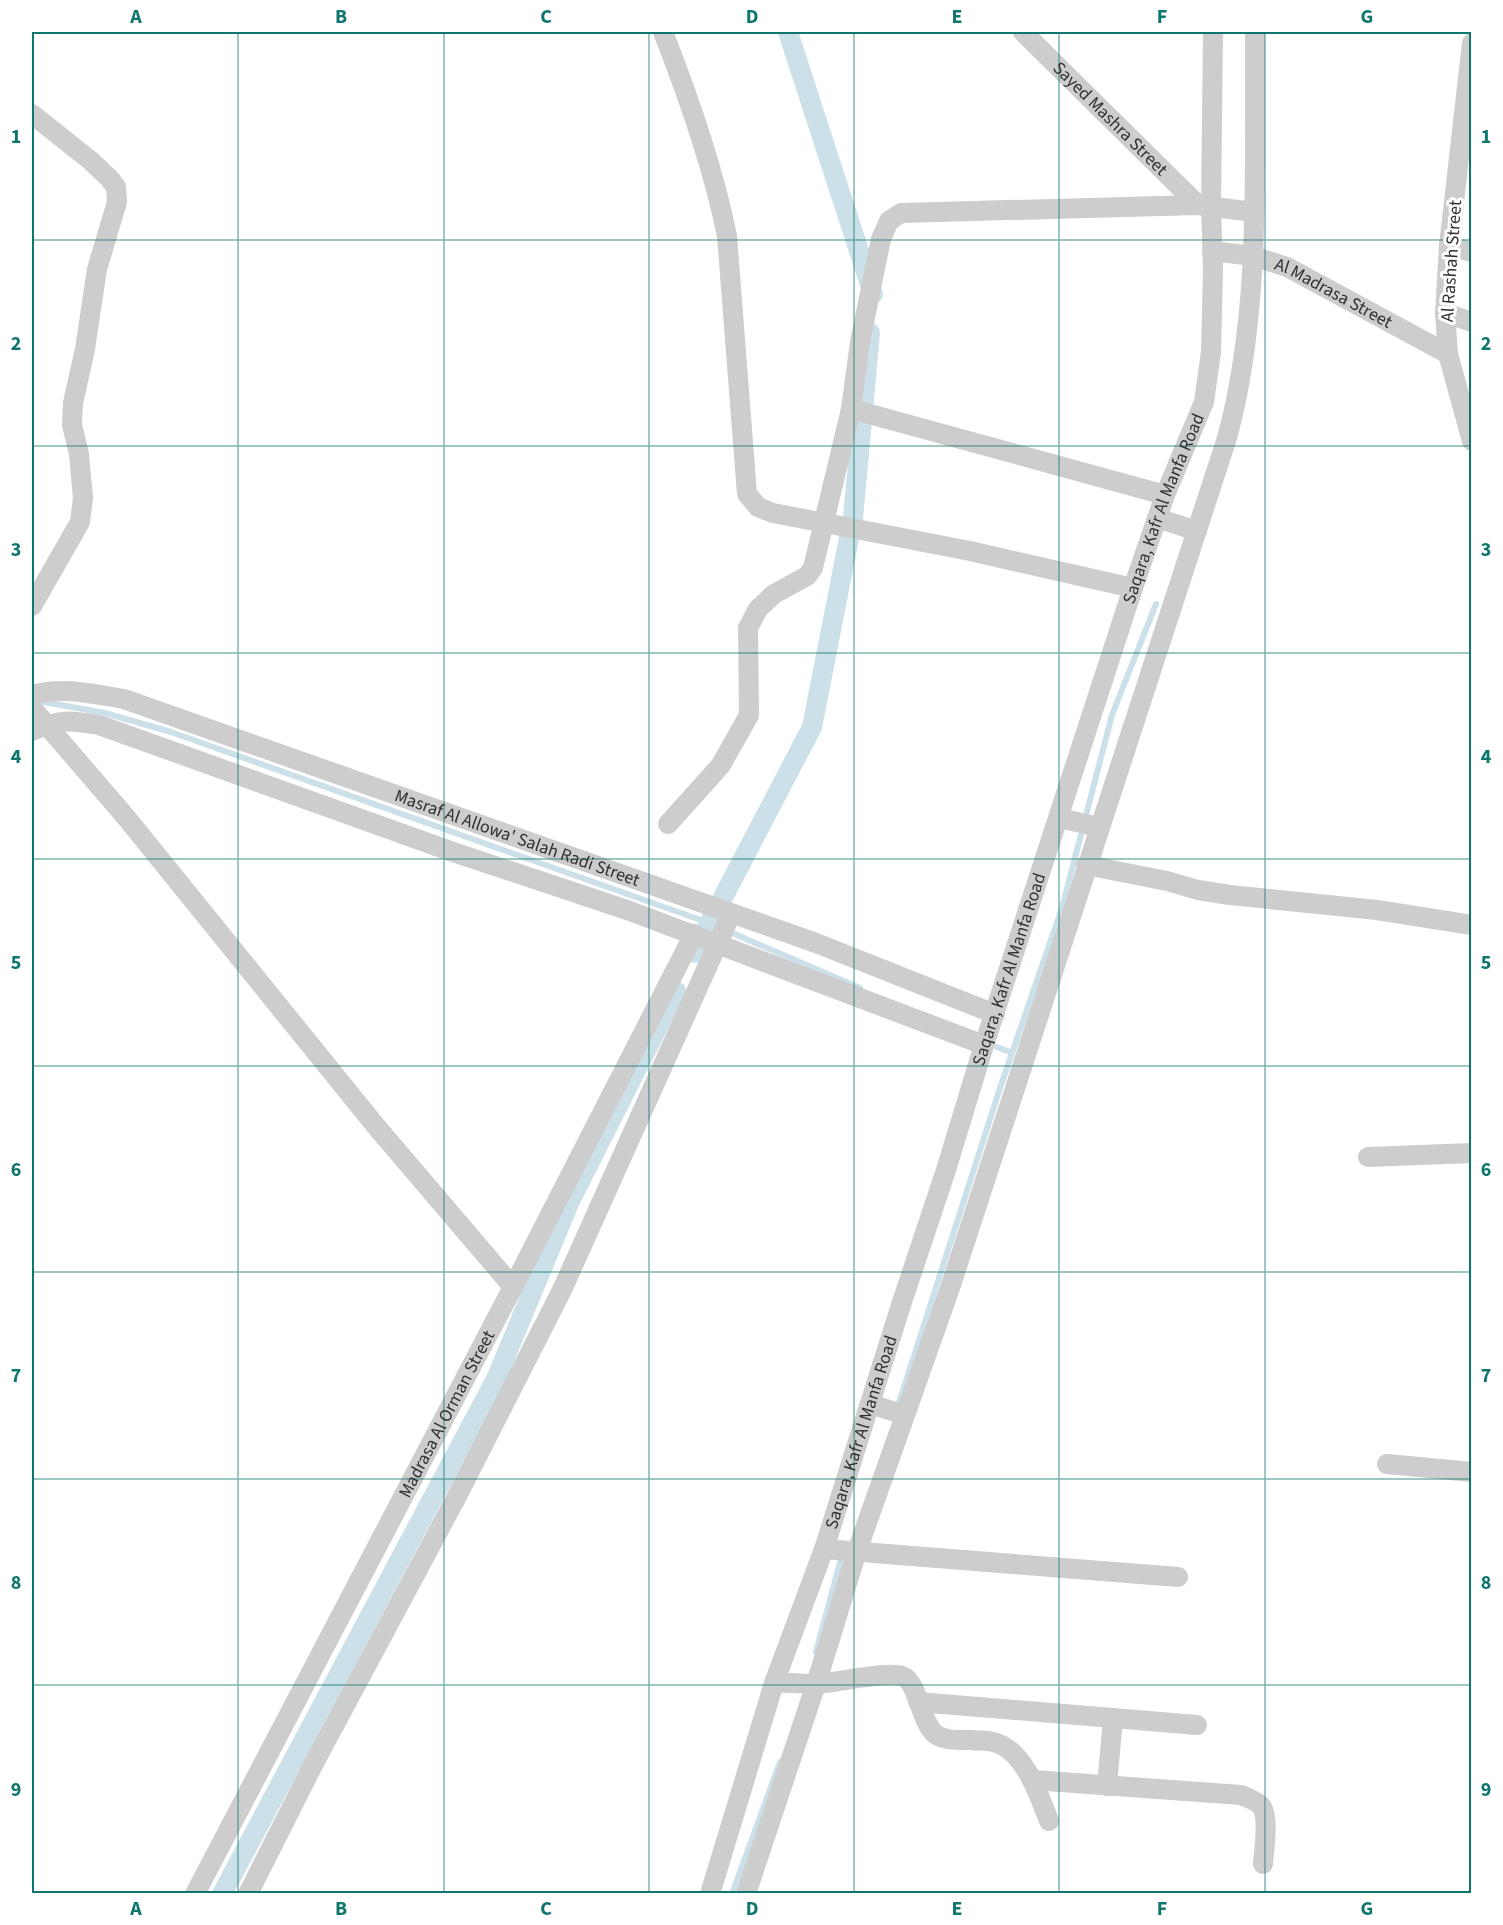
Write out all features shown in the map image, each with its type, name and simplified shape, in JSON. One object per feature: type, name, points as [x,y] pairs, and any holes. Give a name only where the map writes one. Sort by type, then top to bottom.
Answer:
[{"type":"street","points":[[663,32],[681,77],[719,196],[727,236],[747,494],[758,507],[772,513],[970,551],[1133,588]]},
{"type":"street","name":"Sayed Mashra Street","points":[[1023,32],[1204,205]]},
{"type":"street","name":"Saqara, Kafr Al Manfa Road","points":[[746,1893],[824,1549],[953,1277],[1086,865],[1079,822],[1133,588],[1161,519],[1165,495],[1204,402],[1211,352],[1212,251],[1204,205],[1213,32]]},
{"type":"street","name":"Saqara, Kafr Al Manfa Road","points":[[710,1893],[795,1683],[857,1551],[946,1170],[984,1045],[995,1014],[1079,822],[1193,530],[1233,415],[1243,356],[1253,256],[1255,32]]},
{"type":"street","name":"Al Rashah Street","points":[[1472,43],[1466,143],[1449,246],[1445,313],[1448,354],[1466,406],[1472,441]]},
{"type":"street","points":[[32,114],[109,178],[116,187],[117,202],[97,269],[85,349],[73,403],[72,425],[79,454],[83,498],[80,522],[32,606]]},
{"type":"street","points":[[668,824],[721,765],[749,715],[748,628],[758,609],[774,594],[807,576],[813,568],[851,409],[860,342],[881,239],[889,221],[901,213],[1204,205],[1254,212]]},
{"type":"street","points":[[1449,246],[1472,252]]},
{"type":"street","name":"Al Madrasa Street","points":[[1212,251],[1253,256],[1287,267],[1448,354]]},
{"type":"street","points":[[1445,313],[1472,322]]},
{"type":"street","points":[[851,409],[1165,495]]},
{"type":"street","points":[[1161,519],[1193,530]]},
{"type":"street","name":"Masraf Al Allowa' Salah Radi Street","points":[[32,695],[73,690],[124,699],[816,943],[995,1014]]},
{"type":"street","points":[[32,708],[38,728],[125,816],[375,1125],[513,1287]]},
{"type":"street","name":"Masraf Al Allowa' Salah Radi Street","points":[[38,728],[65,721],[99,725],[492,865],[694,934],[984,1045]]},
{"type":"street","points":[[492,865],[501,832]]},
{"type":"street","points":[[1086,865],[1230,895],[1377,910],[1472,925]]},
{"type":"street","points":[[630,911],[640,880]]},
{"type":"street","points":[[248,1893],[455,1500],[562,1290],[732,914]]},
{"type":"street","name":"Madrasa Al Orman Street","points":[[195,1893],[513,1287],[694,934]]},
{"type":"street","points":[[1368,1156],[1472,1153]]},
{"type":"street","points":[[1387,1464],[1472,1472]]},
{"type":"street","points":[[824,1549],[1178,1577]]},
{"type":"street","points":[[795,1683],[900,1676],[911,1683],[924,1719],[936,1735],[948,1739],[993,1742],[1005,1746],[1033,1780],[1049,1821]]},
{"type":"street","points":[[918,1702],[1197,1725]]},
{"type":"street","points":[[1107,1786],[1113,1718]]},
{"type":"street","points":[[1033,1780],[1242,1795],[1254,1800],[1261,1807],[1265,1816],[1263,1864]]},
{"type":"waterway","points":[[788,32],[873,294]]},
{"type":"waterway","points":[[694,953],[812,727],[853,518],[870,333]]},
{"type":"waterway","points":[[897,1409],[1000,1088],[1062,908],[1112,715],[1156,604]]},
{"type":"waterway","points":[[38,701],[105,713],[171,732],[709,923],[860,988]]},
{"type":"waterway","points":[[222,1894],[496,1379],[570,1201],[676,991]]},
{"type":"waterway","points":[[997,1047],[1012,1053]]},
{"type":"waterway","points":[[816,1652],[842,1555]]},
{"type":"waterway","points":[[732,1894],[780,1762]]}]
